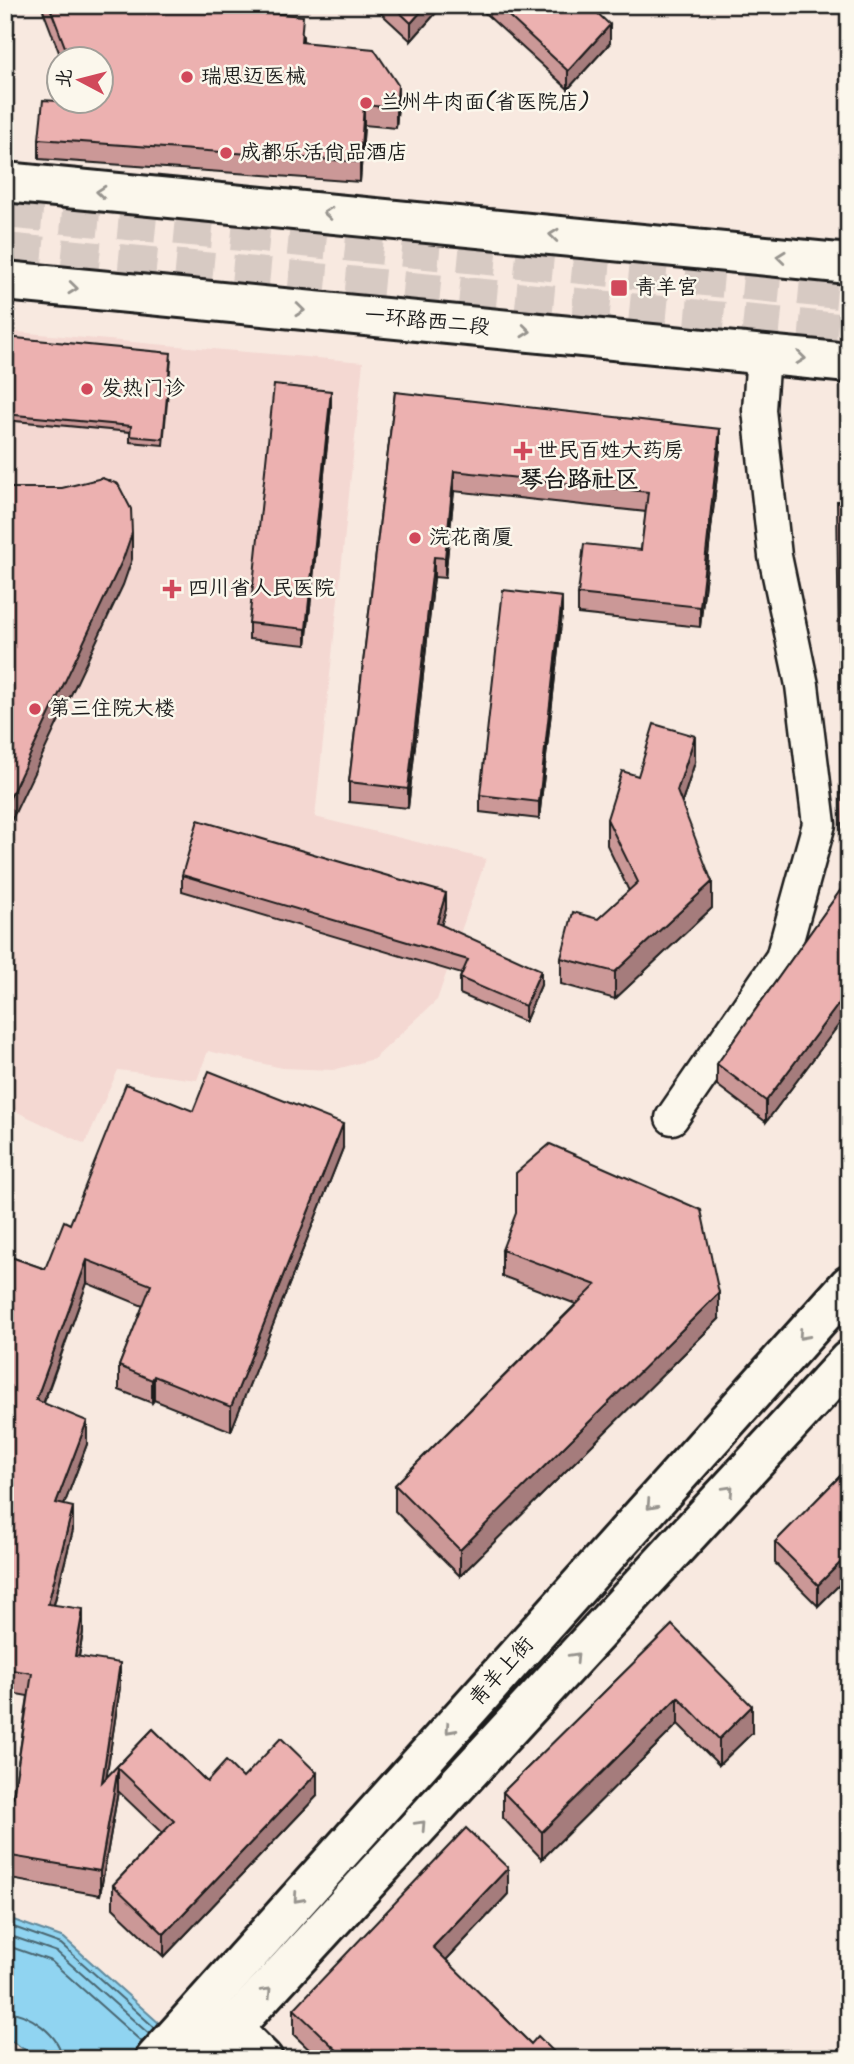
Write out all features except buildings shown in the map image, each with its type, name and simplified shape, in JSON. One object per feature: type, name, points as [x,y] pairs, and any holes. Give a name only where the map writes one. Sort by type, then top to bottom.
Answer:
[{"type":"main road","points":[[5,183],[849,264]]},
{"type":"main road","name":"一环路西二段","points":[[5,281],[849,363]]},
{"type":"main road","name":"青羊上街","points":[[211,2037],[849,1285]]},
{"type":"main road","name":"青羊上街","points":[[155,2059],[211,2037],[849,1360]]},
{"type":"main road","points":[[211,2037],[263,2059]]},
{"type":"street","points":[[672,1118],[782,958],[819,824],[802,685],[775,556],[759,410],[763,354]]},
{"type":"shaded area","name":"四川省人民医院","points":[[5,331],[363,362],[315,817],[486,859],[437,1000],[374,1059],[333,1070],[282,1068],[208,1051],[197,1080],[118,1070],[85,1144],[13,1110],[5,1129]]},
{"type":"water","points":[[5,1917],[64,1938],[199,2059],[39,2059],[5,2037]]},
{"type":"tunnel","points":[[5,209],[849,291]]},
{"type":"tunnel","points":[[5,252],[849,333]]},
{"type":"place","name":"瑞思迈医械","points":[[187,77]]},
{"type":"place","name":"兰州牛肉面(省医院店)","points":[[366,103]]},
{"type":"place","name":"成都乐活尚品酒店","points":[[226,153]]},
{"type":"place","name":"青羊宫","points":[[619,288]]},
{"type":"place","name":"发热门诊","points":[[87,389]]},
{"type":"place","name":"世民百姓大药房","points":[[523,451]]},
{"type":"place","name":"浣花商厦","points":[[415,538]]},
{"type":"place","name":"四川省人民医院","points":[[172,589]]},
{"type":"place","name":"第三住院大楼","points":[[35,709]]},
{"type":"district","name":"琴台路社区","points":[[579,480]]}]
